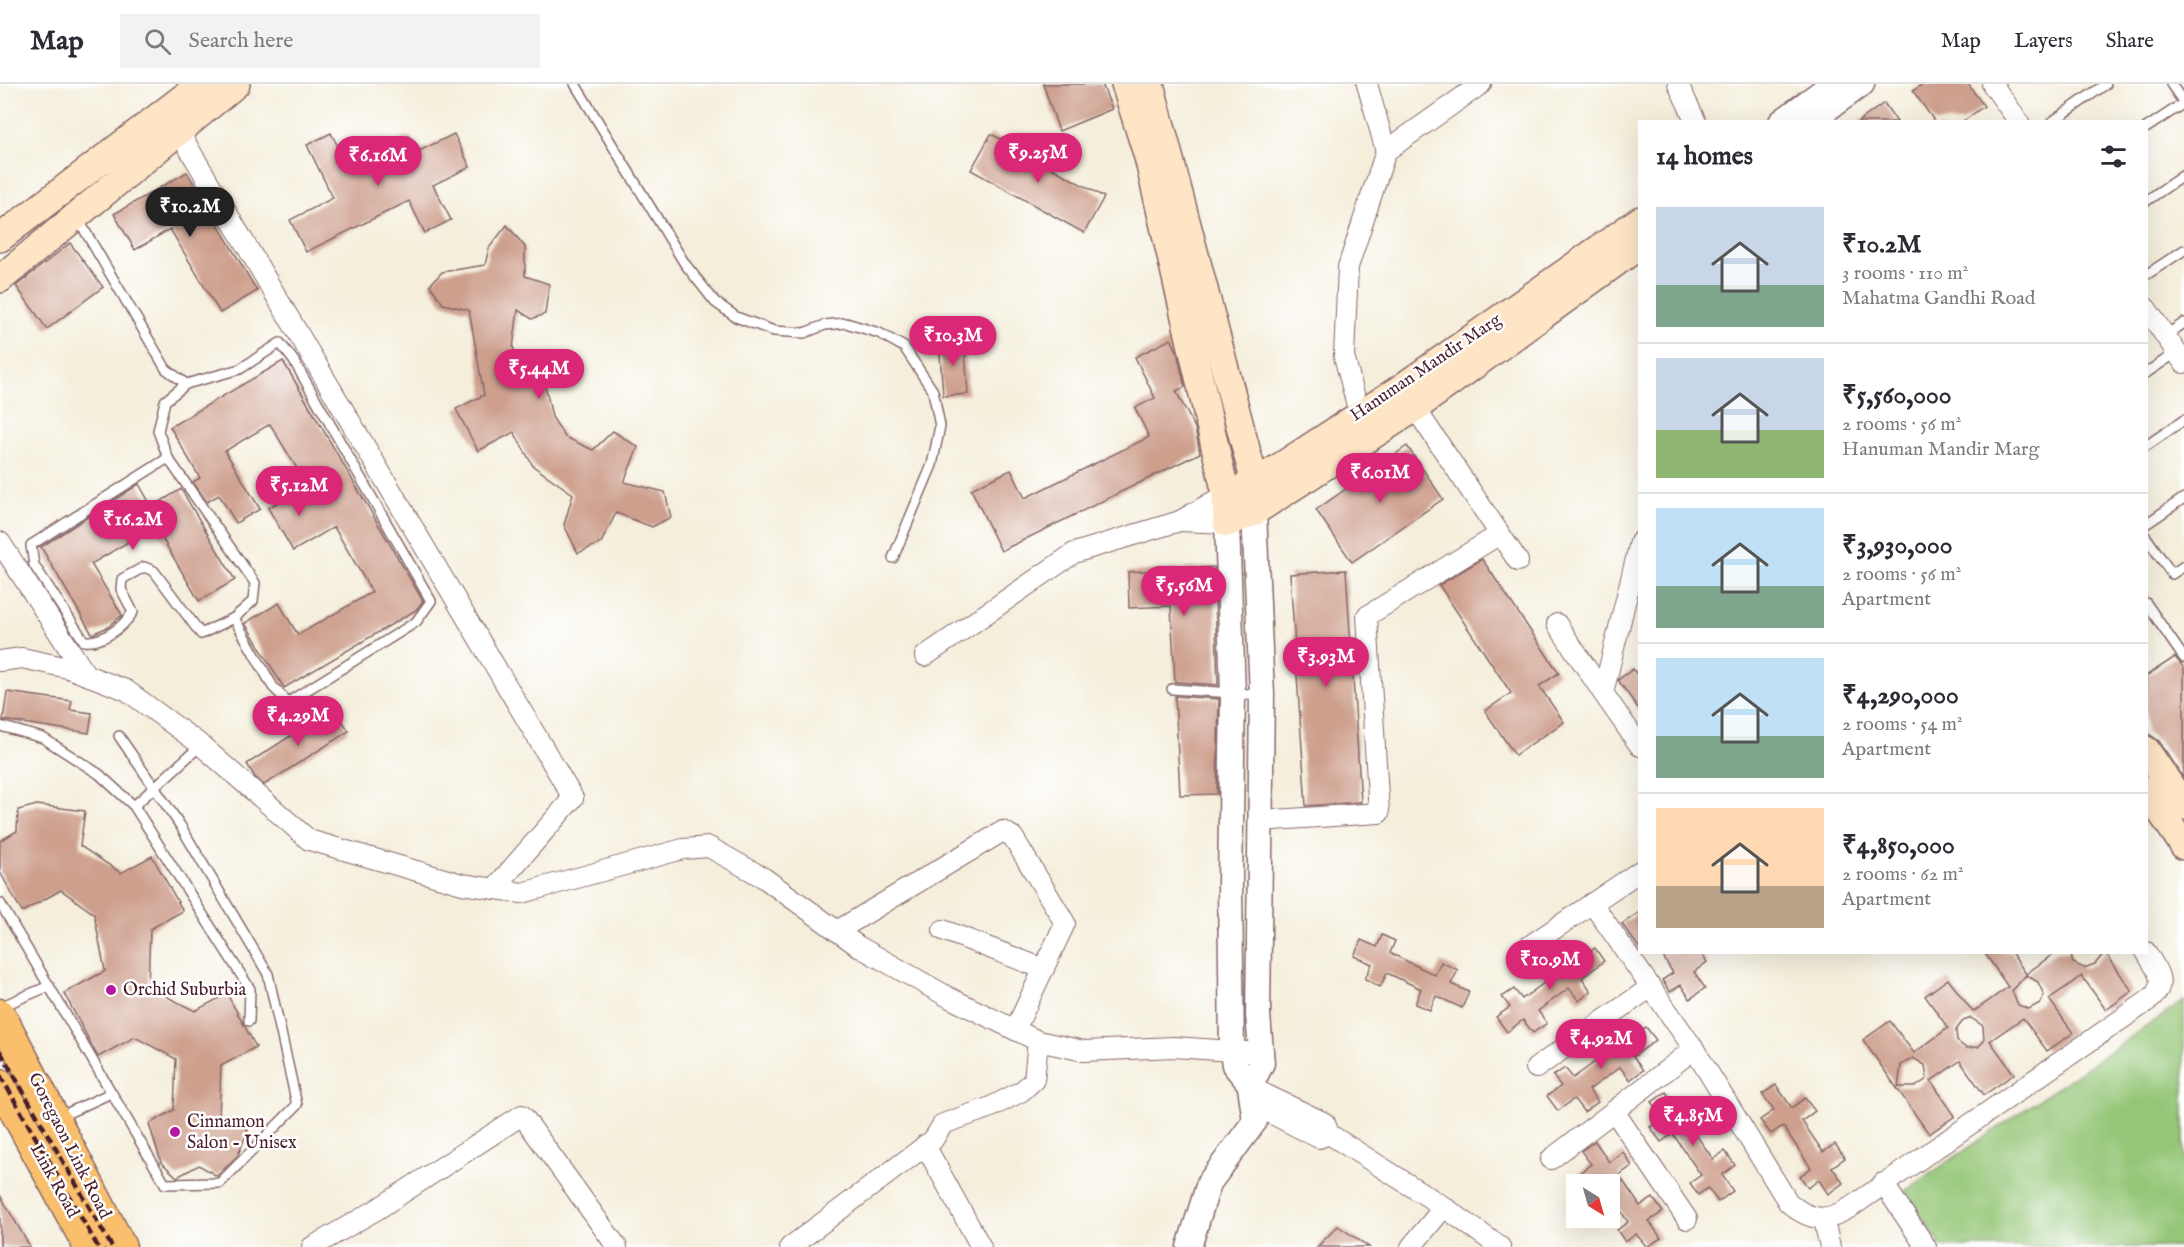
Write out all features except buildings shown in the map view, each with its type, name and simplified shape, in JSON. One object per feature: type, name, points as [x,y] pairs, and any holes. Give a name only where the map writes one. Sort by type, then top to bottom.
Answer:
[{"type":"main road","points":[[0,238],[173,122],[236,84]]},
{"type":"main road","points":[[1125,84],[1148,157],[1226,494],[1227,523]]},
{"type":"main road","points":[[1150,84],[1255,483],[1254,512]]},
{"type":"main road","points":[[0,279],[76,215],[173,122],[193,87]]},
{"type":"main road","name":"Hanuman Mandir Marg","points":[[1227,523],[1254,512],[1319,455],[1359,414],[1401,388],[1638,221]]},
{"type":"main road","name":"Hanuman Mandir Marg","points":[[1226,494],[1319,455],[1414,408],[1638,246]]},
{"type":"main road","points":[[2148,753],[2184,806]]},
{"type":"main road","points":[[2148,793],[2184,846]]},
{"type":"main road","name":"Goregaon Link Road","points":[[0,1014],[121,1247]]},
{"type":"main road","name":"Link Road","points":[[0,1084],[89,1247]]},
{"type":"street","points":[[1359,414],[1344,356],[1348,267],[1386,151],[1367,84]]},
{"type":"street","points":[[1386,151],[1481,84]]},
{"type":"street","points":[[1678,84],[1695,120]]},
{"type":"street","points":[[1784,120],[1832,84]]},
{"type":"street","points":[[1812,120],[1862,84]]},
{"type":"street","points":[[1992,84],[2018,120]]},
{"type":"street","points":[[173,122],[297,327],[573,798],[494,889]]},
{"type":"street","points":[[2148,311],[2180,358]]},
{"type":"street","points":[[1414,408],[1518,561]]},
{"type":"street","name":"Hanuman Mandir Marg","points":[[1180,521],[1226,494]]},
{"type":"street","points":[[1251,1092],[1262,1063],[1258,1015],[1262,695],[1254,512]]},
{"type":"street","points":[[926,656],[1074,553],[1180,521]]},
{"type":"street","name":"Hanuman Mandir Marg","points":[[1180,521],[1227,523]]},
{"type":"street","points":[[1189,1247],[1209,1183],[1255,1121],[1251,1092],[1234,1065],[1232,1052],[1230,918],[1233,693],[1227,523]]},
{"type":"street","points":[[1259,821],[1379,813],[1367,616],[1500,534]]},
{"type":"street","points":[[0,542],[86,675]]},
{"type":"street","points":[[1603,693],[1638,550]]},
{"type":"street","points":[[1557,624],[1638,743]]},
{"type":"street","points":[[0,661],[21,658],[86,675],[126,690],[201,745],[309,840],[462,884],[522,893],[683,849],[709,847],[764,878],[858,946],[950,998],[1038,1041],[1084,1051],[1174,1047],[1261,1053]]},
{"type":"street","points":[[837,931],[1003,831],[1012,837],[1065,923],[1015,1030]]},
{"type":"street","points":[[1522,951],[1638,872]]},
{"type":"street","points":[[1592,903],[1694,1049],[1788,1202],[1813,1219],[1824,1220],[1851,1207],[2152,998],[2161,985],[2161,977],[2146,954]]},
{"type":"street","points":[[943,930],[1044,969]]},
{"type":"street","points":[[1536,1068],[1651,987]]},
{"type":"street","points":[[790,1247],[925,1145],[943,1124],[991,1107],[1022,1091],[1034,1080],[1038,1041]]},
{"type":"street","points":[[1551,1159],[1694,1049]]},
{"type":"street","points":[[1251,1092],[1325,1123],[1329,1134],[1444,1207],[1500,1247]]},
{"type":"street","points":[[1614,1111],[1687,1219]]},
{"type":"street","points":[[312,1247],[376,1210],[522,1115],[617,1247]]},
{"type":"street","points":[[925,1145],[981,1247]]},
{"type":"street","points":[[1883,1183],[1926,1247]]},
{"type":"street","points":[[1411,1247],[1444,1207]]},
{"type":"street","points":[[1824,1220],[1830,1247]]},
{"type":"lane","points":[[575,84],[685,264],[715,302],[736,317],[774,332],[804,333],[825,325],[846,323],[879,333],[904,347],[933,391],[940,426],[932,465],[893,558]]},
{"type":"lane","points":[[2055,120],[2106,84]]},
{"type":"lane","points":[[2148,127],[2184,103],[2171,84]]},
{"type":"lane","points":[[2148,200],[2184,175]]},
{"type":"lane","points":[[76,215],[166,369],[186,384]]},
{"type":"lane","points":[[2148,274],[2184,250]]},
{"type":"lane","points":[[2165,336],[2184,323]]},
{"type":"lane","points":[[168,458],[32,545],[34,564],[84,641],[92,642],[125,624],[133,612],[121,589],[122,579],[144,567],[154,571],[201,634],[234,618],[253,601],[255,583],[168,458],[158,431],[165,401],[186,384],[240,369],[280,343],[294,361],[431,601],[416,622],[288,702],[273,687],[234,618]]},
{"type":"lane","points":[[2148,372],[2180,358]]},
{"type":"lane","points":[[2148,445],[2184,420]]},
{"type":"lane","points":[[2148,523],[2184,498]]},
{"type":"lane","points":[[2148,540],[2172,574],[2184,566]]},
{"type":"lane","points":[[2148,606],[2184,658]]},
{"type":"lane","points":[[1172,689],[1262,695]]},
{"type":"lane","points":[[0,726],[43,738],[99,774],[134,806],[250,989],[249,1022]]},
{"type":"lane","points":[[0,903],[165,1184],[220,1183],[297,1105],[268,974],[154,788],[119,736]]},
{"type":"lane","points":[[134,806],[201,745]]},
{"type":"lane","points":[[0,1007],[49,986]]},
{"type":"lane","points":[[55,1119],[111,1093]]},
{"type":"green space","points":[[2184,1001],[2184,1247],[1942,1247],[1905,1191]]},
{"type":"railway","points":[[0,1051],[112,1247]]},
{"type":"railway","points":[[0,1075],[98,1247]]},
{"type":"place","name":"Orchid Suburbia","points":[[111,990]]},
{"type":"place","name":"Cinnamon Salon - Unisex","points":[[175,1132]]}]
